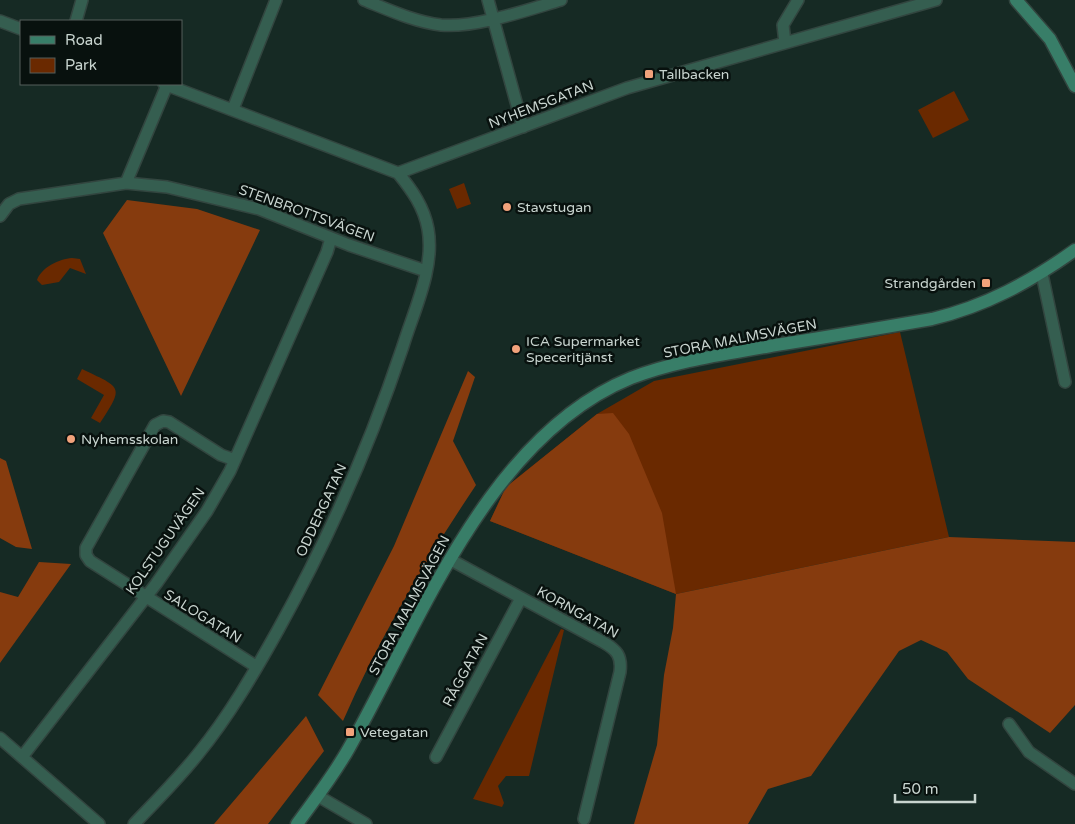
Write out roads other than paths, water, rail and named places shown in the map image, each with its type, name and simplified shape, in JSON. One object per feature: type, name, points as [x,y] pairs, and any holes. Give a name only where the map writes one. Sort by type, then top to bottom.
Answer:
[{"type":"street","points":[[76,20],[82,0]]},
{"type":"street","points":[[233,109],[276,0]]},
{"type":"street","points":[[364,0],[409,17],[439,24],[468,24],[561,0]]},
{"type":"street","points":[[488,0],[523,127]]},
{"type":"street","points":[[785,43],[784,26],[798,0]]},
{"type":"street","name":"NYHEMSGATAN","points":[[398,173],[627,88],[936,0]]},
{"type":"street","points":[[1016,0],[1050,39],[1075,86]]},
{"type":"street","points":[[0,21],[20,29]]},
{"type":"street","points":[[126,183],[166,85]]},
{"type":"street","points":[[169,85],[398,173]]},
{"type":"street","name":"ODDERGATAN","points":[[134,824],[199,753],[257,667],[312,568],[359,463],[392,378],[426,271],[428,230],[424,213],[413,192],[398,173]]},
{"type":"street","name":"STENBROTTSVÄGEN","points":[[5,202],[126,183],[167,187],[232,201],[258,209],[331,238],[426,271]]},
{"type":"street","points":[[0,216],[5,202]]},
{"type":"street","name":"KOLSTUGUVÄGEN","points":[[22,758],[189,538],[235,460],[327,252],[331,238]]},
{"type":"street","name":"STORA MALMSVÄGEN","points":[[297,824],[318,796],[349,748],[471,524],[531,450],[569,416],[600,395],[630,379],[688,360],[941,317],[993,300],[1042,274],[1075,250]]},
{"type":"street","points":[[1042,274],[1065,382]]},
{"type":"street","name":"SALOGATAN","points":[[235,460],[221,455],[169,422],[163,421],[155,425],[98,525],[86,548],[86,555],[90,560],[257,667]]},
{"type":"street","name":"KORNGATAN","points":[[451,560],[614,649],[622,662],[584,819]]},
{"type":"street","name":"RÅGGATAN","points":[[436,757],[521,598]]},
{"type":"street","points":[[1009,724],[1029,752],[1075,784]]},
{"type":"street","points":[[0,738],[99,824]]},
{"type":"street","points":[[318,796],[366,824]]},
{"type":"place","name":"Tallbacken","points":[[649,74]]},
{"type":"place","name":"Stavstugan","points":[[507,207]]},
{"type":"place","name":"Strandgården","points":[[986,283]]},
{"type":"place","name":"ICA Supermarket Speceritjänst","points":[[516,349]]},
{"type":"place","name":"Nyhemsskolan","points":[[71,439]]},
{"type":"place","name":"Vetegatan","points":[[350,732]]}]
